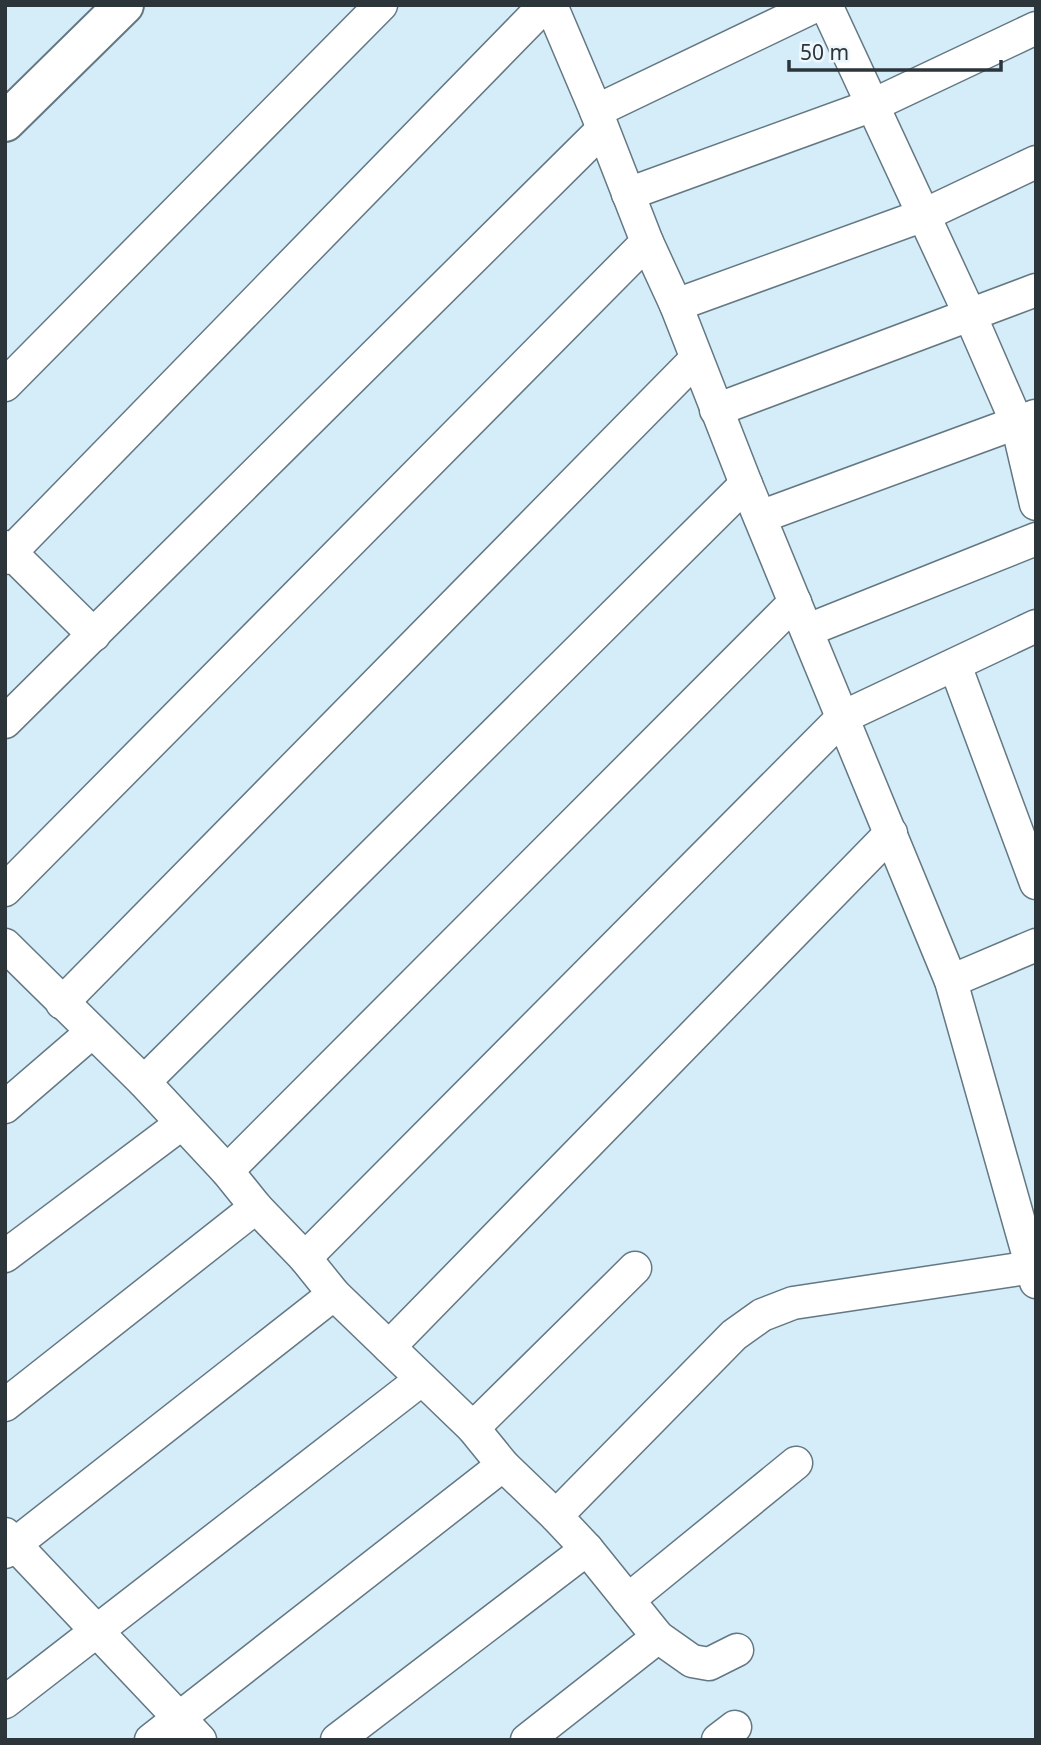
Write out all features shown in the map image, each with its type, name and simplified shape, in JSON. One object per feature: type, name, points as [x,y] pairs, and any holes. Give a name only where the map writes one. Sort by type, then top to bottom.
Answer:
[{"type":"street","points":[[5,122],[124,5]]},
{"type":"street","points":[[5,385],[381,5]]},
{"type":"street","points":[[94,635],[7,552],[545,5]]},
{"type":"street","points":[[551,5],[951,981],[1034,1275],[793,1303],[762,1315],[734,1335],[556,1516]]},
{"type":"street","points":[[5,722],[94,635],[599,120],[817,5]]},
{"type":"street","points":[[826,5],[970,315],[1026,419],[1036,504]]},
{"type":"street","points":[[628,194],[873,105],[1036,28]]},
{"type":"street","points":[[676,305],[924,215],[1036,162]]},
{"type":"street","points":[[5,890],[647,242]]},
{"type":"street","points":[[716,410],[1036,290]]},
{"type":"street","points":[[62,1003],[696,359]]},
{"type":"street","points":[[760,517],[1026,419]]},
{"type":"street","points":[[144,1082],[746,484]]},
{"type":"street","points":[[227,1171],[801,616],[1036,539]]},
{"type":"street","points":[[305,1258],[844,717],[1036,626]]},
{"type":"street","points":[[955,665],[1036,883]]},
{"type":"street","points":[[389,1347],[891,833]]},
{"type":"street","points":[[951,981],[1036,945]]},
{"type":"street","points":[[7,950],[144,1082],[305,1258],[334,1294],[473,1428],[503,1465],[587,1549],[658,1637],[692,1661],[709,1664],[737,1650]]},
{"type":"street","points":[[5,1107],[92,1032]]},
{"type":"street","points":[[5,1256],[181,1124]]},
{"type":"street","points":[[5,1405],[256,1207]]},
{"type":"street","points":[[473,1428],[635,1268]]},
{"type":"street","points":[[190,1729],[9,1543],[334,1294]]},
{"type":"street","points":[[5,1702],[422,1379]]},
{"type":"street","points":[[628,1600],[796,1463]]},
{"type":"street","points":[[150,1740],[190,1729],[503,1465]]},
{"type":"street","points":[[337,1740],[587,1549]]},
{"type":"street","points":[[527,1740],[658,1637]]}]
